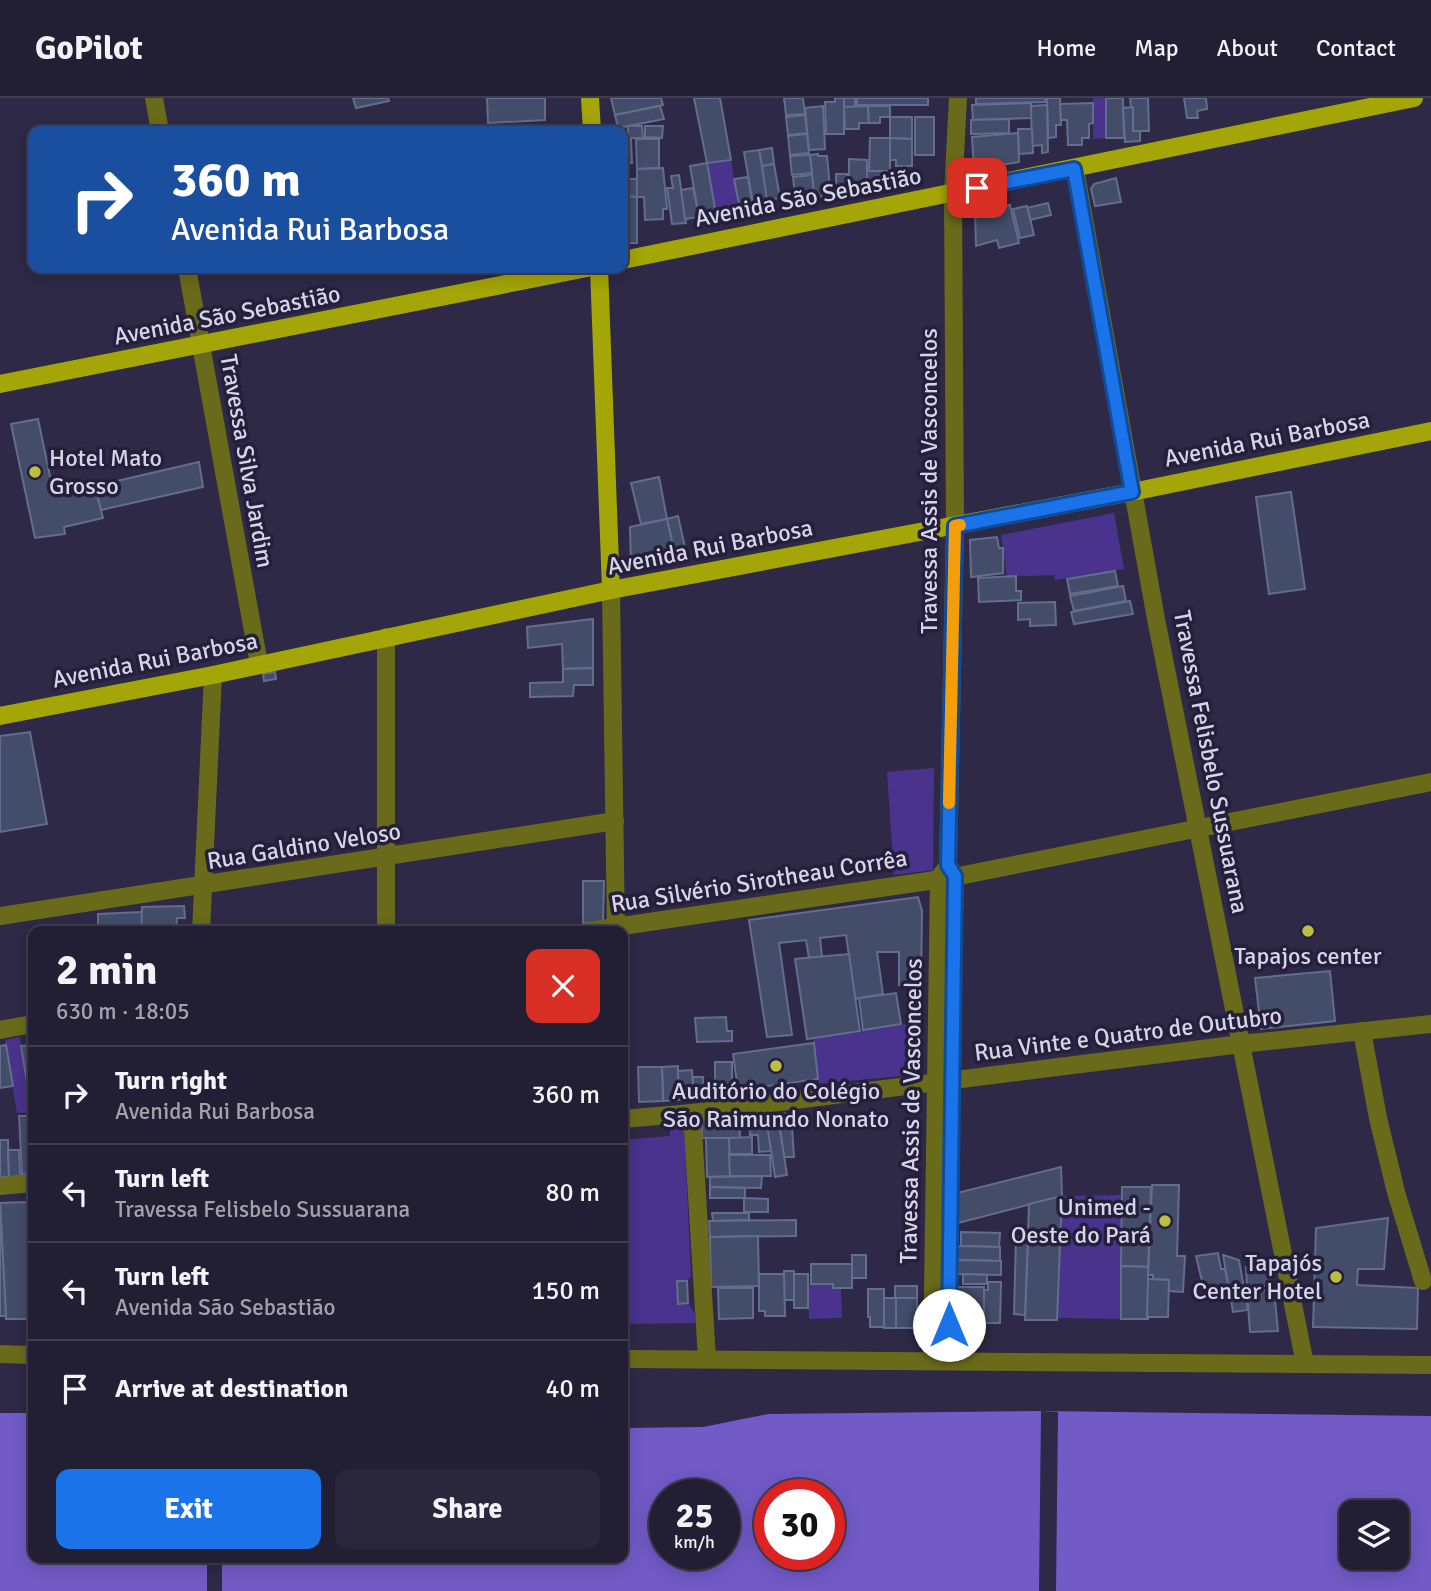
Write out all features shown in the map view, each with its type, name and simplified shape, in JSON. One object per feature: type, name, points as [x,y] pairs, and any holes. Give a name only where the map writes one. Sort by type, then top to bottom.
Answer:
[{"type":"main road","points":[[590,98],[592,126]]},
{"type":"main road","name":"Avenida São Sebastião","points":[[628,259],[1414,98]]},
{"type":"main road","name":"Avenida São Sebastião","points":[[0,384],[562,273]]},
{"type":"main road","points":[[599,273],[611,590]]},
{"type":"main road","name":"Avenida Rui Barbosa","points":[[0,716],[213,675],[611,590],[1132,492],[1431,431]]},
{"type":"street","points":[[154,98],[159,126]]},
{"type":"street","name":"Travessa Assis de Vasconcelos","points":[[940,1361],[955,526],[953,193],[958,98]]},
{"type":"street","name":"Travessa Felisbelo Sussuarana","points":[[1074,169],[1132,492],[1305,1364]]},
{"type":"street","name":"Travessa Silva Jardim","points":[[188,273],[259,664]]},
{"type":"street","points":[[611,590],[616,926]]},
{"type":"street","points":[[386,637],[386,926]]},
{"type":"street","points":[[201,926],[213,675]]},
{"type":"street","name":"Rua Silvério Sirotheau Corrêa","points":[[628,927],[1198,830],[1431,782]]},
{"type":"street","name":"Rua Galdino Veloso","points":[[0,916],[615,821]]},
{"type":"street","points":[[0,1030],[28,1025]]},
{"type":"street","name":"Rua Vinte e Quatro de Outubro","points":[[628,1118],[1241,1044],[1362,1031],[1430,1029]]},
{"type":"street","points":[[1362,1031],[1378,1118],[1423,1280]]},
{"type":"street","points":[[692,1112],[707,1359]]},
{"type":"street","points":[[0,1186],[28,1183]]},
{"type":"street","points":[[0,1354],[28,1355]]},
{"type":"street","points":[[628,1359],[1431,1365]]},
{"type":"shaded area","points":[[1093,98],[1106,98],[1106,138],[1093,139]]},
{"type":"shaded area","points":[[731,160],[739,210],[716,214],[707,163]]},
{"type":"shaded area","points":[[1114,513],[1124,569],[1055,580],[1054,575],[1007,577],[1001,535]]},
{"type":"shaded area","points":[[934,768],[933,870],[894,875],[887,772]]},
{"type":"shaded area","points":[[921,1022],[921,1074],[819,1084],[813,1038]]},
{"type":"shaded area","points":[[20,1037],[28,1087],[28,1112],[17,1113],[5,1040]]},
{"type":"shaded area","points":[[684,1123],[691,1276],[687,1281],[688,1303],[695,1314],[695,1323],[628,1324],[628,1140],[670,1136],[670,1124]]},
{"type":"shaded area","points":[[1122,1195],[1121,1319],[1057,1318],[1062,1196]]},
{"type":"shaded area","points":[[808,1284],[833,1284],[833,1288],[841,1288],[842,1318],[809,1319]]},
{"type":"shaded area","points":[[1041,1411],[1431,1416],[1431,1591],[0,1591],[0,1413],[28,1413],[28,1563],[628,1563],[628,1428],[703,1427],[768,1414]]},
{"type":"pier","points":[[1041,1411],[1058,1412],[1056,1591],[1039,1591]]},
{"type":"pier","points":[[207,1563],[222,1563],[222,1591],[207,1591]]},
{"type":"building","points":[[353,98],[388,98],[389,101],[356,108]]},
{"type":"building","points":[[487,98],[545,98],[545,120],[488,123]]},
{"type":"building","points":[[611,98],[661,98],[663,105],[615,115]]},
{"type":"building","points":[[694,98],[720,98],[731,160],[707,163]]},
{"type":"building","points":[[784,98],[803,98],[805,114],[786,115]]},
{"type":"building","points":[[835,98],[844,98],[844,134],[826,134],[825,102],[835,102]]},
{"type":"building","points":[[844,98],[855,98],[855,107],[844,107]]},
{"type":"building","points":[[857,98],[928,98],[928,105],[857,105]]},
{"type":"building","points":[[976,98],[1045,98],[1046,102],[976,104]]},
{"type":"building","points":[[1047,98],[1060,98],[1061,125],[1056,125],[1056,137],[1048,138]]},
{"type":"building","points":[[1106,98],[1123,98],[1124,138],[1106,138]]},
{"type":"building","points":[[1130,98],[1148,98],[1149,131],[1133,131]]},
{"type":"building","points":[[1184,98],[1206,98],[1207,109],[1197,111],[1198,118],[1187,118]]},
{"type":"building","points":[[1031,103],[1032,118],[973,120],[972,105]]},
{"type":"building","points":[[1093,103],[1093,123],[1089,124],[1089,138],[1082,138],[1082,145],[1068,145],[1067,120],[1061,120],[1060,104]]},
{"type":"building","points":[[1047,105],[1048,152],[1042,153],[1042,145],[1032,146],[1031,106]]},
{"type":"building","points":[[660,106],[664,119],[618,126],[615,115]]},
{"type":"building","points":[[823,106],[825,149],[809,150],[805,108]]},
{"type":"building","points":[[868,106],[869,123],[859,123],[859,129],[845,129],[844,107]]},
{"type":"building","points":[[868,106],[890,106],[890,117],[880,117],[880,123],[869,123]]},
{"type":"building","points":[[1133,107],[1133,131],[1140,131],[1140,141],[1125,142],[1123,108]]},
{"type":"building","points":[[805,115],[807,133],[788,135],[786,117]]},
{"type":"building","points":[[890,117],[912,117],[912,139],[890,138]]},
{"type":"building","points":[[915,117],[934,117],[934,155],[915,155]]},
{"type":"building","points":[[1009,119],[1009,133],[971,134],[971,120]]},
{"type":"building","points":[[628,126],[642,126],[643,138],[628,138]]},
{"type":"building","points":[[645,126],[663,126],[662,138],[645,137]]},
{"type":"building","points":[[1018,129],[1032,129],[1033,153],[1019,154]]},
{"type":"building","points":[[1018,133],[1019,162],[974,169],[972,137]]},
{"type":"building","points":[[807,134],[809,153],[790,155],[788,136]]},
{"type":"building","points":[[870,138],[890,138],[890,171],[869,171]]},
{"type":"building","points":[[890,138],[912,139],[912,166],[896,166],[896,160],[890,160]]},
{"type":"building","points":[[636,139],[659,139],[659,168],[637,169]]},
{"type":"building","points":[[628,140],[631,140],[632,163],[628,163]]},
{"type":"building","points":[[772,148],[774,164],[762,166],[759,150]]},
{"type":"building","points":[[759,150],[769,206],[754,209],[744,152]]},
{"type":"building","points":[[810,155],[827,156],[830,188],[825,188],[825,196],[814,197]]},
{"type":"building","points":[[810,155],[812,173],[792,175],[790,156]]},
{"type":"building","points":[[849,159],[867,160],[867,191],[849,191]]},
{"type":"building","points":[[707,163],[716,214],[699,217],[690,166]]},
{"type":"building","points":[[774,164],[780,198],[767,200],[762,166]]},
{"type":"building","points":[[663,168],[667,209],[663,209],[663,219],[645,220],[644,197],[637,197],[637,169]]},
{"type":"building","points":[[867,171],[890,171],[890,188],[867,188]]},
{"type":"building","points":[[836,174],[847,174],[848,194],[836,195]]},
{"type":"building","points":[[679,175],[686,223],[672,224],[667,188],[673,188],[671,176]]},
{"type":"building","points":[[812,175],[814,194],[795,196],[793,177]]},
{"type":"building","points":[[748,177],[753,207],[740,209],[734,179]]},
{"type":"building","points":[[1116,178],[1121,202],[1095,206],[1091,189],[1094,184]]},
{"type":"building","points":[[628,179],[637,179],[637,197],[628,196]]},
{"type":"building","points":[[693,188],[699,217],[685,219],[681,190]]},
{"type":"building","points":[[628,196],[637,197],[637,243],[628,243]]},
{"type":"building","points":[[1048,203],[1051,215],[1030,220],[1027,208]]},
{"type":"building","points":[[1010,205],[1019,243],[999,248],[997,240],[976,246],[975,211]]},
{"type":"building","points":[[1027,206],[1034,235],[1020,238],[1013,209]]},
{"type":"building","name":"Hotel Mato Grosso","points":[[38,419],[54,495],[95,486],[103,518],[64,527],[65,534],[35,538],[11,424]]},
{"type":"building","points":[[199,462],[203,487],[101,510],[95,486]]},
{"type":"building","points":[[659,477],[667,519],[641,524],[631,483]]},
{"type":"building","points":[[1291,492],[1305,589],[1269,594],[1256,497]]},
{"type":"building","points":[[678,516],[687,556],[676,559],[667,519]]},
{"type":"building","points":[[667,519],[676,559],[631,570],[630,527]]},
{"type":"building","points":[[997,537],[999,548],[1003,548],[1003,573],[971,577],[970,540]]},
{"type":"building","points":[[1115,571],[1118,586],[1070,594],[1067,579]]},
{"type":"building","points":[[1016,576],[1016,591],[1021,591],[1021,600],[979,602],[978,578]]},
{"type":"building","points":[[1123,586],[1126,601],[1074,611],[1070,596]]},
{"type":"building","points":[[1130,601],[1133,614],[1074,624],[1071,612]]},
{"type":"building","points":[[1055,602],[1056,625],[1030,626],[1030,619],[1018,620],[1018,603]]},
{"type":"building","points":[[593,619],[593,668],[563,669],[562,644],[528,648],[527,627]]},
{"type":"building","points":[[593,668],[593,685],[574,685],[573,696],[530,697],[530,683],[563,682],[563,669]]},
{"type":"building","points":[[275,672],[276,679],[264,681],[263,674]]},
{"type":"building","points":[[30,732],[47,824],[0,832],[0,736]]},
{"type":"building","points":[[583,881],[604,881],[603,922],[583,923]]},
{"type":"building","points":[[918,897],[922,911],[921,986],[899,985],[899,952],[877,952],[883,994],[855,999],[846,935],[820,938],[822,957],[809,958],[806,940],[779,943],[792,1035],[767,1037],[749,920]]},
{"type":"building","points":[[184,906],[185,918],[177,918],[176,926],[141,926],[142,907]]},
{"type":"building","points":[[142,912],[141,926],[98,926],[98,914]]},
{"type":"building","points":[[849,954],[860,1031],[807,1039],[795,959]]},
{"type":"building","points":[[1330,971],[1335,1021],[1261,1029],[1255,978]]},
{"type":"building","points":[[896,993],[901,1024],[863,1030],[859,998]]},
{"type":"building","points":[[726,1017],[727,1031],[732,1031],[732,1041],[697,1042],[695,1018]]},
{"type":"building","name":"Auditório do Colégio São Raimundo Nonato","points":[[814,1043],[818,1079],[738,1090],[733,1054]]},
{"type":"building","points":[[6,1045],[13,1086],[0,1088],[0,1046]]},
{"type":"building","points":[[28,1045],[28,1088],[21,1046]]},
{"type":"building","points":[[715,1062],[732,1062],[732,1098],[715,1099]]},
{"type":"building","points":[[678,1066],[679,1100],[663,1101],[662,1067]]},
{"type":"building","points":[[638,1067],[662,1067],[663,1101],[639,1102]]},
{"type":"building","points":[[692,1070],[694,1100],[679,1100],[678,1071]]},
{"type":"building","points":[[693,1077],[703,1077],[704,1099],[694,1100]]},
{"type":"building","points":[[791,1113],[794,1157],[784,1157],[778,1114]]},
{"type":"building","points":[[749,1115],[767,1116],[771,1151],[759,1152],[758,1135],[750,1135]]},
{"type":"building","points":[[19,1116],[28,1116],[28,1174],[22,1174]]},
{"type":"building","points":[[739,1116],[740,1138],[702,1138],[702,1117]]},
{"type":"building","points":[[767,1124],[779,1124],[787,1175],[775,1177]]},
{"type":"building","points":[[752,1137],[752,1154],[729,1154],[729,1138]]},
{"type":"building","points":[[706,1138],[729,1138],[730,1176],[707,1177]]},
{"type":"building","points":[[0,1140],[8,1140],[9,1177],[0,1177]]},
{"type":"building","points":[[8,1150],[19,1150],[20,1176],[9,1177]]},
{"type":"building","points":[[729,1155],[770,1155],[771,1176],[730,1176]]},
{"type":"building","points":[[1061,1167],[1062,1196],[958,1223],[957,1193]]},
{"type":"building","points":[[762,1176],[761,1188],[710,1187],[710,1177]]},
{"type":"building","name":"Unimed - Oeste do Pará","points":[[1152,1185],[1179,1185],[1177,1256],[1185,1256],[1183,1292],[1169,1291],[1169,1280],[1153,1279],[1153,1275],[1148,1275]]},
{"type":"building","points":[[710,1187],[745,1188],[745,1198],[710,1198]]},
{"type":"building","points":[[1122,1187],[1151,1187],[1148,1267],[1121,1266]]},
{"type":"building","points":[[1062,1196],[1057,1320],[1025,1320],[1029,1204]]},
{"type":"building","points":[[744,1198],[768,1199],[768,1212],[744,1212]]},
{"type":"building","points":[[28,1202],[28,1319],[6,1319],[0,1203]]},
{"type":"building","points":[[0,1203],[6,1316],[0,1316]]},
{"type":"building","points":[[712,1213],[749,1213],[749,1220],[713,1221]]},
{"type":"building","name":"Tapajós Center Hotel","points":[[1388,1218],[1384,1269],[1358,1269],[1357,1285],[1418,1288],[1417,1329],[1313,1327],[1316,1228]]},
{"type":"building","points":[[796,1220],[796,1236],[710,1237],[709,1221]]},
{"type":"building","points":[[961,1232],[1000,1233],[999,1247],[961,1246]]},
{"type":"building","points":[[758,1236],[759,1286],[711,1287],[710,1237]]},
{"type":"building","points":[[1016,1237],[1028,1237],[1025,1315],[1014,1314]]},
{"type":"building","points":[[958,1246],[1000,1247],[1000,1261],[958,1260]]},
{"type":"building","points":[[1218,1253],[1221,1269],[1225,1269],[1229,1290],[1205,1294],[1196,1256]]},
{"type":"building","points":[[852,1255],[866,1255],[866,1278],[852,1278]]},
{"type":"building","points":[[1223,1255],[1239,1260],[1248,1310],[1233,1312]]},
{"type":"building","points":[[958,1260],[1001,1261],[1001,1275],[958,1274]]},
{"type":"building","points":[[811,1264],[852,1264],[852,1288],[833,1288],[833,1284],[811,1284]]},
{"type":"building","points":[[1121,1266],[1148,1267],[1148,1319],[1121,1319]]},
{"type":"building","points":[[1246,1267],[1270,1267],[1271,1286],[1247,1287]]},
{"type":"building","points":[[784,1271],[794,1271],[794,1300],[784,1300]]},
{"type":"building","points":[[759,1274],[784,1274],[785,1316],[765,1316],[765,1311],[759,1311]]},
{"type":"building","points":[[794,1274],[808,1274],[808,1308],[794,1308]]},
{"type":"building","points":[[963,1274],[987,1275],[987,1284],[963,1284]]},
{"type":"building","points":[[1148,1279],[1169,1280],[1168,1317],[1147,1317]]},
{"type":"building","points":[[677,1281],[687,1281],[688,1303],[678,1304]]},
{"type":"building","points":[[988,1282],[1001,1282],[1000,1323],[984,1323],[984,1290],[988,1290]]},
{"type":"building","points":[[895,1286],[917,1286],[917,1298],[895,1298]]},
{"type":"building","points":[[957,1287],[984,1287],[984,1320],[957,1320]]},
{"type":"building","points":[[718,1288],[753,1288],[753,1318],[719,1319]]},
{"type":"building","points":[[868,1289],[884,1289],[884,1327],[870,1327]]},
{"type":"building","points":[[1274,1290],[1278,1331],[1250,1332],[1247,1291]]},
{"type":"building","points":[[884,1298],[896,1298],[896,1328],[884,1328]]},
{"type":"building","points":[[896,1298],[917,1298],[917,1328],[896,1328]]},
{"type":"slow traffic","points":[[949,803],[955,526],[960,525]]},
{"type":"place","name":"Hotel Mato Grosso","points":[[35,472]]},
{"type":"place","name":"Tapajos center","points":[[1308,931]]},
{"type":"place","name":"Auditório do Colégio São Raimundo Nonato","points":[[776,1066]]},
{"type":"place","name":"Unimed - Oeste do Pará","points":[[1165,1221]]},
{"type":"place","name":"Tapajós Center Hotel","points":[[1336,1277]]},
{"type":"route","points":[[949,1325],[950,1080],[955,876],[948,865],[955,526],[1132,492],[1074,169],[977,188]]}]
